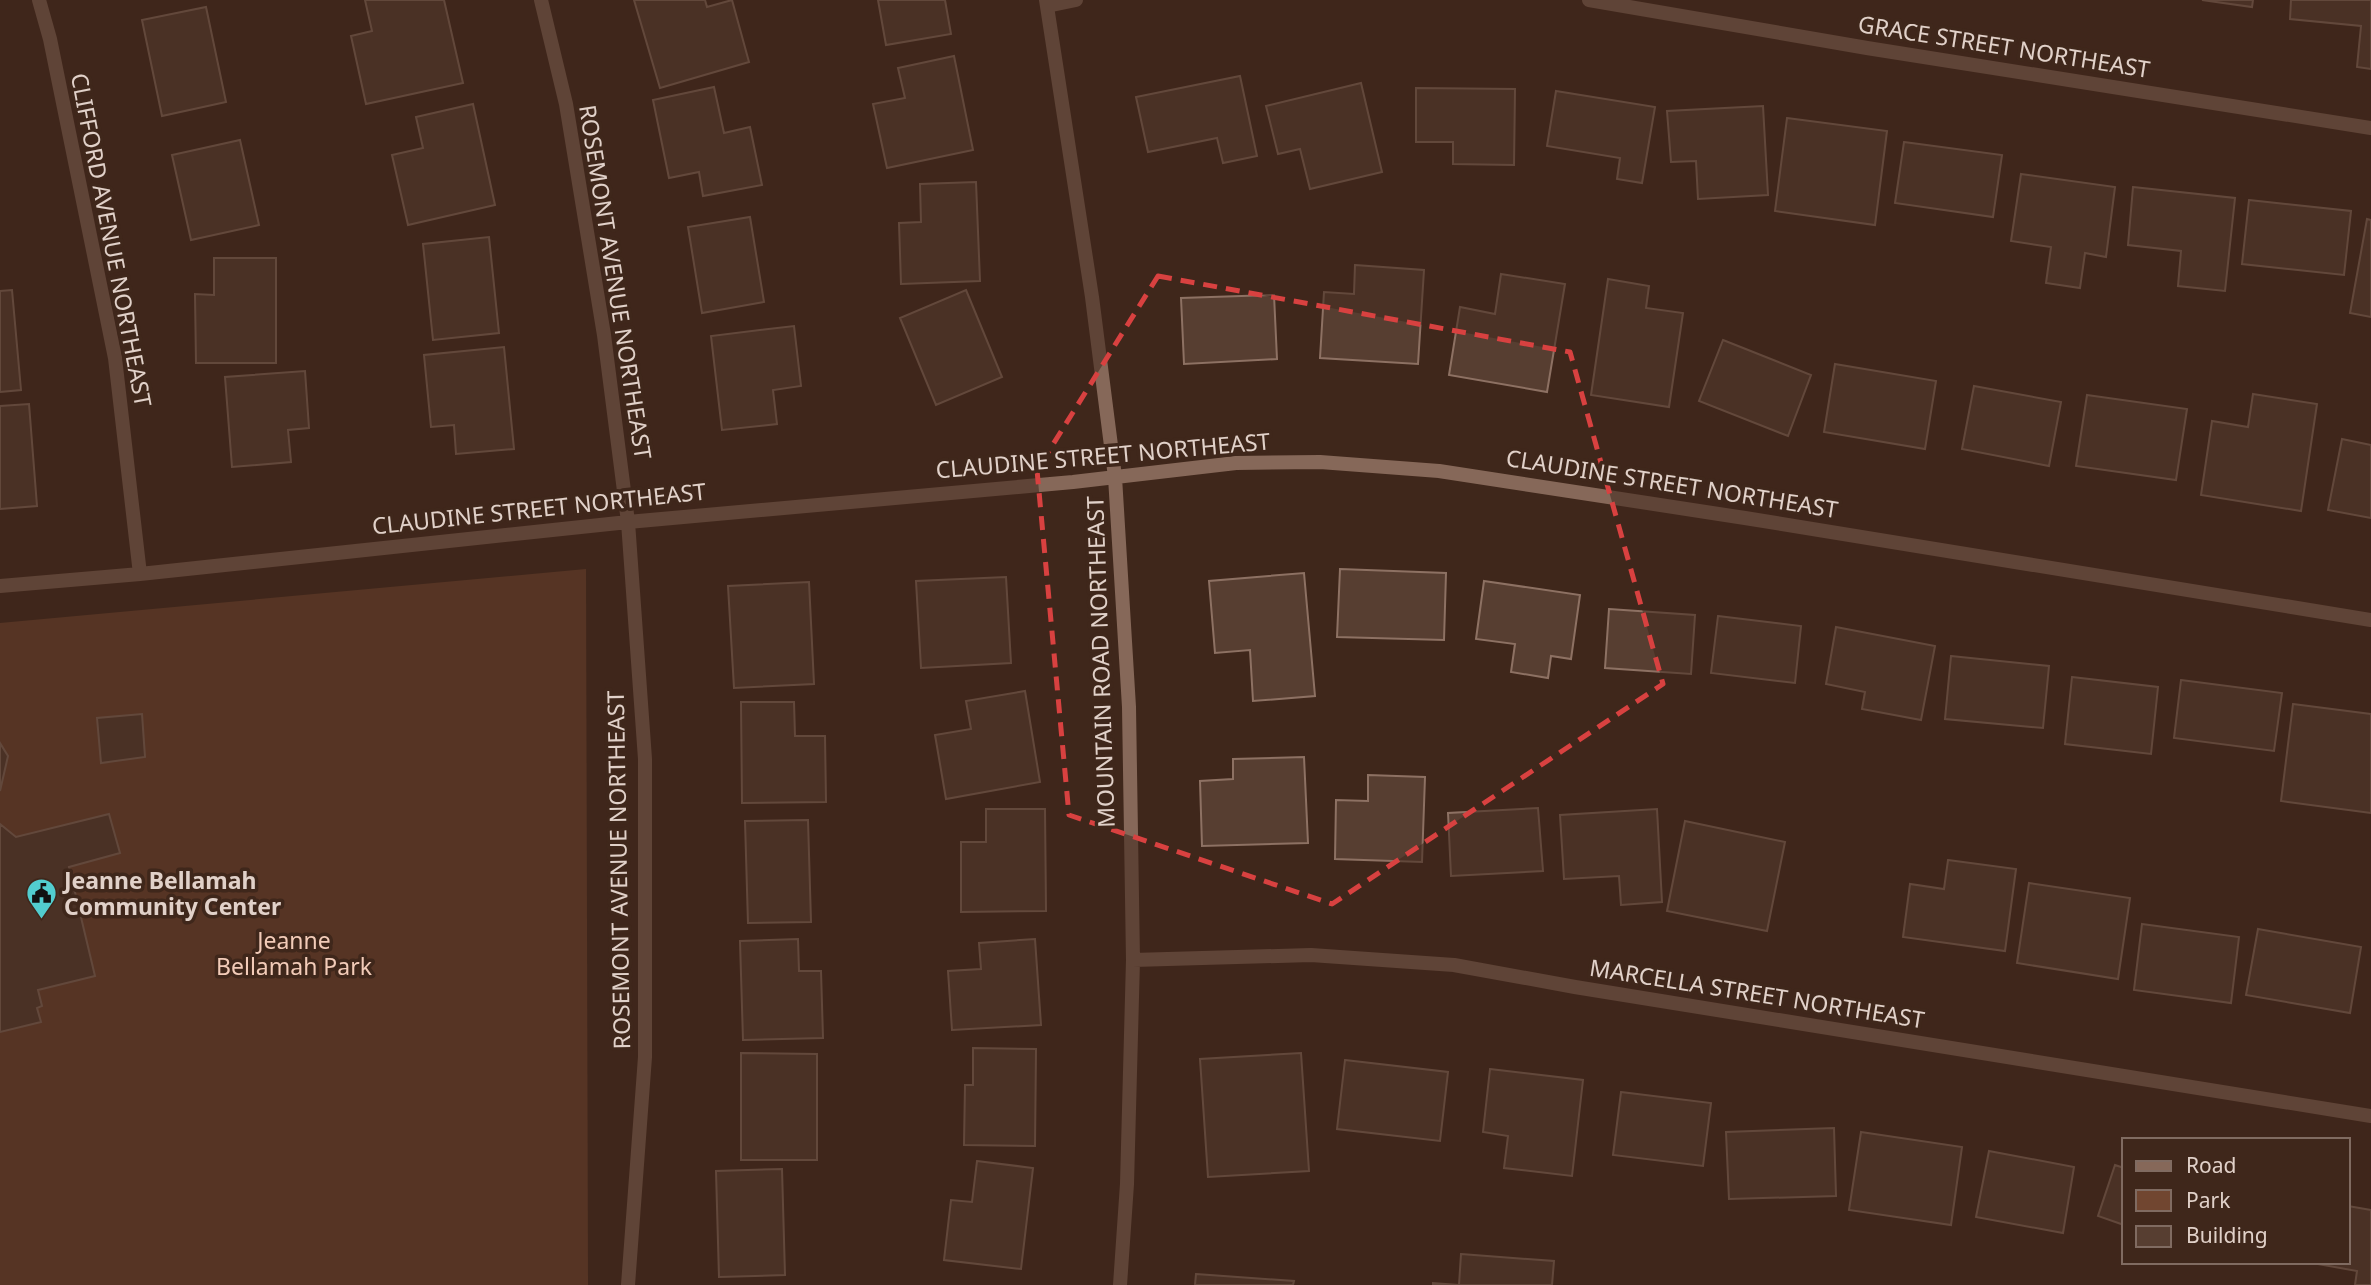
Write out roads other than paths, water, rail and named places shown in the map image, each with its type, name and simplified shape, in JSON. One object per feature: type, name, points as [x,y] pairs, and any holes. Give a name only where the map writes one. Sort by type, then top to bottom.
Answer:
[{"type":"street","name":"CLIFFORD AVENUE NORTHEAST","points":[[39,0],[50,39],[116,358],[139,574]]},
{"type":"street","name":"ROSEMONT AVENUE NORTHEAST","points":[[541,0],[566,104],[604,335],[628,522],[645,759],[645,1057],[628,1285]]},
{"type":"street","points":[[1047,3],[1076,0]]},
{"type":"street","name":"GRACE STREET NORTHEAST","points":[[1589,0],[1867,48],[2371,128]]},
{"type":"street","name":"MOUNTAIN ROAD NORTHEAST","points":[[1047,3],[1092,297],[1115,477],[1129,707],[1133,960],[1127,1184],[1119,1285]]},
{"type":"street","name":"CLAUDINE STREET NORTHEAST","points":[[0,586],[1236,463],[1320,462],[1439,471],[1745,517],[2371,620]]},
{"type":"street","name":"MARCELLA STREET NORTHEAST","points":[[1133,960],[1311,955],[1454,964],[1602,992],[2371,1116]]},
{"type":"place","name":"Jeanne Bellamah Community Center","points":[[41,921]]},
{"type":"park label","name":"Jeanne Bellamah Park","points":[[294,954]]}]
